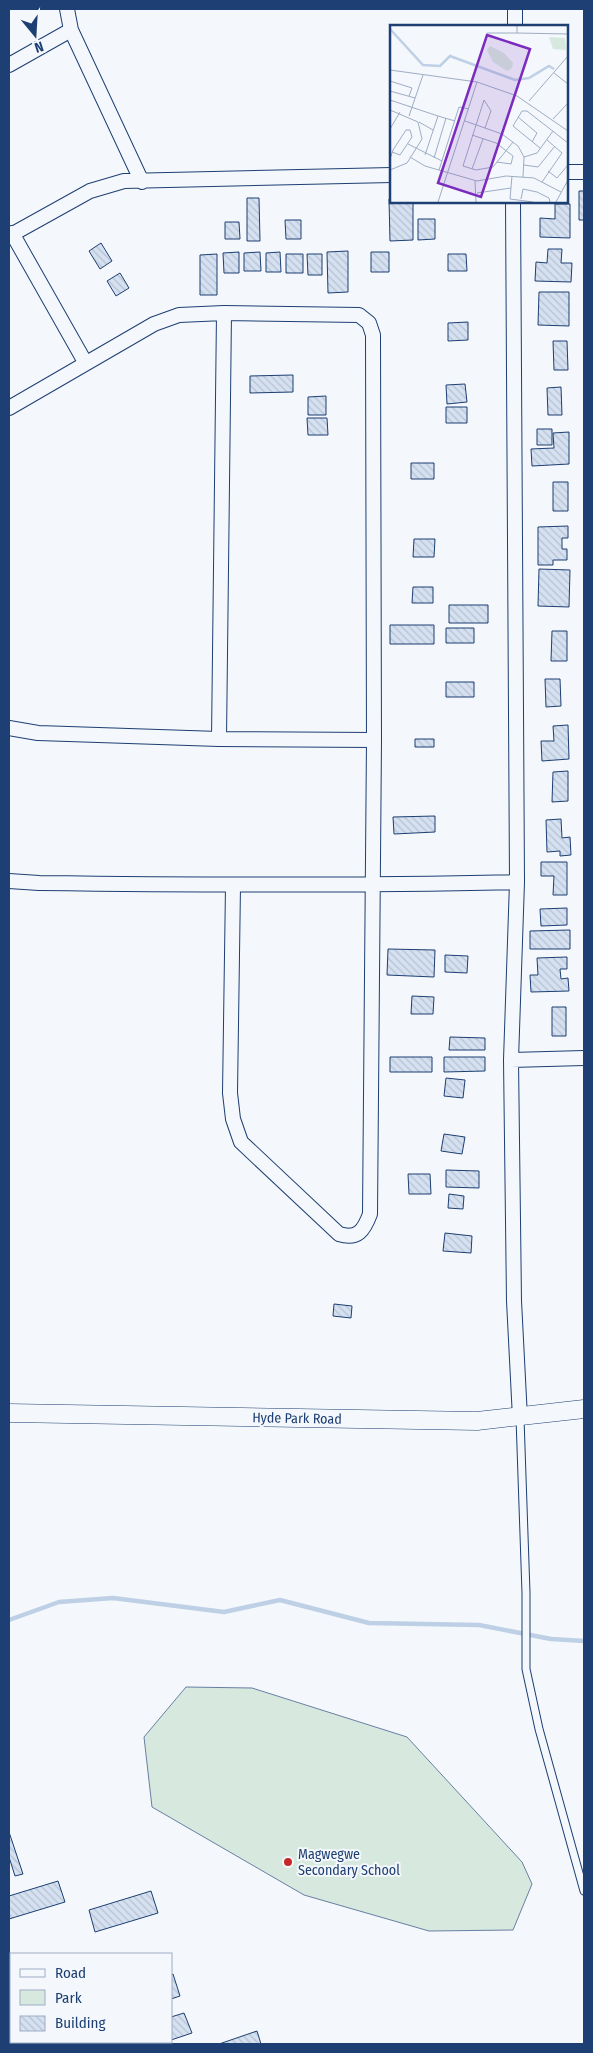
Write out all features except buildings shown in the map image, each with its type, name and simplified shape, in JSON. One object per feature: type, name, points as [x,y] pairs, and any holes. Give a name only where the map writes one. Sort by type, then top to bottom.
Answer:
[{"type":"street","points":[[67,9],[72,30],[142,182]]},
{"type":"street","points":[[515,9],[515,25]]},
{"type":"street","points":[[9,65],[72,30]]},
{"type":"street","points":[[568,172],[584,172]]},
{"type":"street","points":[[85,362],[10,234],[90,191],[124,181],[390,176]]},
{"type":"street","points":[[514,202],[517,882],[512,1060],[514,1301],[520,1418]]},
{"type":"street","points":[[219,739],[224,313]]},
{"type":"street","points":[[9,408],[85,362],[154,324],[178,315],[224,313],[359,316],[369,323],[373,345],[374,740],[370,1214],[364,1228],[357,1235],[348,1237],[339,1234],[241,1142],[233,1119],[230,1093],[233,886]]},
{"type":"street","points":[[9,728],[38,733],[219,739],[374,740]]},
{"type":"street","points":[[9,880],[39,884],[233,886],[373,886],[517,882]]},
{"type":"street","points":[[512,1060],[584,1058]]},
{"type":"street","name":"Hyde Park Road","points":[[9,1413],[477,1421],[584,1410]]},
{"type":"lane","points":[[520,1418],[526,1593],[526,1669],[539,1729],[584,1891]]},
{"type":"green space","points":[[186,1687],[252,1688],[407,1737],[522,1862],[532,1884],[513,1930],[429,1931],[304,1895],[152,1807],[144,1737]]},
{"type":"waterway","points":[[9,1620],[59,1602],[113,1598],[224,1612],[280,1600],[369,1623],[479,1625],[551,1639],[584,1641]]},
{"type":"place","name":"Magwegwe Secondary School","points":[[288,1862]]}]
